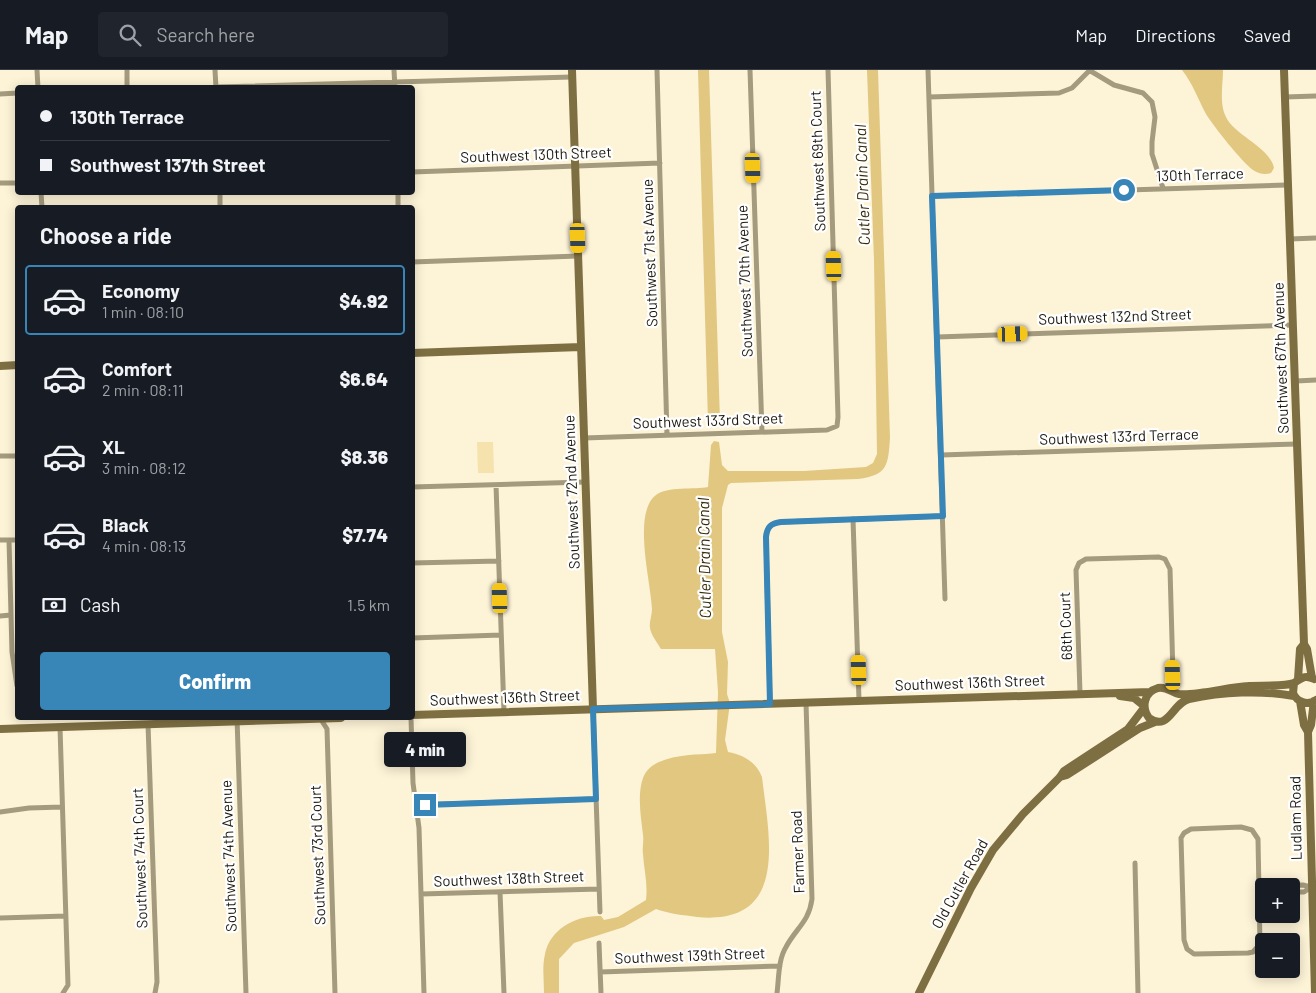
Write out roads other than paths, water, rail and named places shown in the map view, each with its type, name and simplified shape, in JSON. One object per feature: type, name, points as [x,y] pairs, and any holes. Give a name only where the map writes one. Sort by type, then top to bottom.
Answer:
[{"type":"street","points":[[37,70],[38,85]]},
{"type":"street","points":[[127,70],[127,85]]},
{"type":"street","points":[[216,70],[216,85]]},
{"type":"street","points":[[394,70],[395,85],[572,73]]},
{"type":"street","name":"Southwest 71st Avenue","points":[[657,70],[667,435]]},
{"type":"street","name":"Southwest 70th Avenue","points":[[750,70],[762,432]]},
{"type":"street","name":"Southwest 69th Court","points":[[828,70],[838,417],[838,424],[833,429]]},
{"type":"street","points":[[928,70],[945,598]]},
{"type":"street","points":[[929,97],[1059,93],[1072,88],[1090,70],[1114,85],[1143,93],[1152,102],[1155,117],[1152,154],[1163,188]]},
{"type":"street","name":"Southwest 67th Avenue","points":[[1284,70],[1304,644],[1307,649],[1314,679]]},
{"type":"street","name":"Southwest 72nd Avenue","points":[[572,73],[600,912]]},
{"type":"street","points":[[0,94],[15,93]]},
{"type":"street","points":[[1285,96],[1316,96]]},
{"type":"street","name":"Southwest 130th Street","points":[[415,172],[660,164]]},
{"type":"street","points":[[0,184],[15,183]]},
{"type":"street","name":"130th Terrace","points":[[932,196],[1287,185]]},
{"type":"street","points":[[1290,239],[1316,238]]},
{"type":"street","points":[[415,262],[578,256]]},
{"type":"street","name":"Southwest 132nd Street","points":[[937,336],[1293,325]]},
{"type":"street","points":[[415,353],[581,347]]},
{"type":"street","points":[[0,366],[15,365]]},
{"type":"street","points":[[1296,381],[1316,380]]},
{"type":"street","name":"Southwest 133rd Street","points":[[584,438],[833,429]]},
{"type":"street","name":"Southwest 133rd Terrace","points":[[941,455],[1297,444]]},
{"type":"street","points":[[0,456],[15,456]]},
{"type":"street","points":[[415,487],[585,482]]},
{"type":"street","points":[[496,485],[504,712]]},
{"type":"street","points":[[770,704],[766,537],[769,527],[774,523],[781,522],[943,516]]},
{"type":"street","points":[[854,519],[859,700]]},
{"type":"street","points":[[0,540],[15,540]]},
{"type":"street","points":[[9,540],[12,652],[15,672]]},
{"type":"street","name":"68th Court","points":[[1080,694],[1076,570],[1082,560],[1162,557],[1170,569],[1173,675]]},
{"type":"street","points":[[415,563],[499,561]]},
{"type":"street","points":[[0,616],[11,615]]},
{"type":"street","points":[[415,638],[502,635]]},
{"type":"street","name":"Southwest 67th Avenue","points":[[1296,681],[1300,649],[1304,644]]},
{"type":"street","points":[[1060,777],[1064,770],[1128,729],[1144,707],[1150,692],[1163,687],[1172,692],[1186,694],[1296,681],[1304,677],[1314,679]]},
{"type":"street","points":[[1296,681],[1292,690],[1297,698]]},
{"type":"street","name":"Southwest 136th Street","points":[[415,716],[733,704],[1150,692]]},
{"type":"street","points":[[1172,692],[1174,710]]},
{"type":"street","points":[[1060,777],[1067,775],[1140,728],[1167,719],[1186,700],[1216,695],[1259,693],[1315,700]]},
{"type":"street","name":"Southwest 136th Street","points":[[1108,694],[1134,698],[1144,707]]},
{"type":"street","name":"Ludlam Road","points":[[1297,698],[1304,725],[1308,732]]},
{"type":"street","name":"Ludlam Road","points":[[1315,700],[1308,732],[1315,993]]},
{"type":"street","name":"Farmer Road","points":[[778,993],[780,966],[786,946],[806,919],[812,899],[806,702]]},
{"type":"street","points":[[1144,707],[1148,718],[1155,722]]},
{"type":"street","points":[[0,729],[60,727],[104,721],[148,724],[219,720]]},
{"type":"street","name":"Southwest 74th Avenue","points":[[237,720],[246,993]]},
{"type":"street","name":"Southwest 73rd Court","points":[[321,720],[326,729],[335,993]]},
{"type":"street","points":[[412,720],[424,993]]},
{"type":"street","name":"Southwest 74th Court","points":[[148,724],[156,992]]},
{"type":"street","points":[[60,727],[68,983],[65,992]]},
{"type":"street","name":"Old Cutler Road","points":[[920,993],[971,888],[993,850],[1023,814],[1060,777]]},
{"type":"street","points":[[416,805],[596,799]]},
{"type":"street","points":[[0,812],[21,808],[62,807]]},
{"type":"street","points":[[1241,827],[1254,832],[1258,842],[1261,891],[1261,939],[1256,950],[1248,953],[1205,955],[1197,955],[1189,951],[1184,943],[1183,928],[1180,841],[1184,833],[1193,829],[1241,827]]},
{"type":"street","points":[[1135,863],[1138,993]]},
{"type":"street","points":[[1300,885],[1311,887]]},
{"type":"street","points":[[1300,892],[1304,892],[1311,887]]},
{"type":"street","name":"Southwest 138th Street","points":[[421,894],[599,889]]},
{"type":"street","points":[[500,892],[504,993]]},
{"type":"street","points":[[0,918],[66,916]]},
{"type":"street","points":[[599,943],[601,993]]},
{"type":"street","name":"Southwest 139th Street","points":[[600,972],[780,966]]},
{"type":"water","points":[[698,70],[709,70],[720,422],[717,427],[712,428],[708,422]]},
{"type":"water","name":"Cutler Drain Canal","points":[[867,70],[878,70],[890,438],[887,462],[881,471],[875,475],[858,479],[731,483],[728,485],[722,508],[722,632],[728,662],[727,694],[730,703],[725,740],[728,752],[749,760],[762,777],[768,825],[769,850],[767,873],[760,892],[747,907],[727,916],[697,917],[656,909],[624,927],[574,943],[559,959],[559,993],[544,993],[543,969],[545,954],[552,937],[558,931],[582,918],[601,916],[604,920],[618,917],[646,900],[640,799],[641,785],[646,773],[654,765],[666,759],[716,753],[718,692],[715,649],[661,649],[651,631],[652,609],[644,532],[645,517],[649,504],[656,495],[667,490],[708,487],[711,445],[714,441],[719,442],[722,465],[728,471],[804,471],[866,467],[873,463],[877,454],[874,260]]},
{"type":"water","points":[[1182,70],[1223,70],[1222,100],[1226,117],[1230,124],[1266,154],[1274,168],[1271,173],[1264,174],[1255,171],[1235,152],[1206,114]]}]
